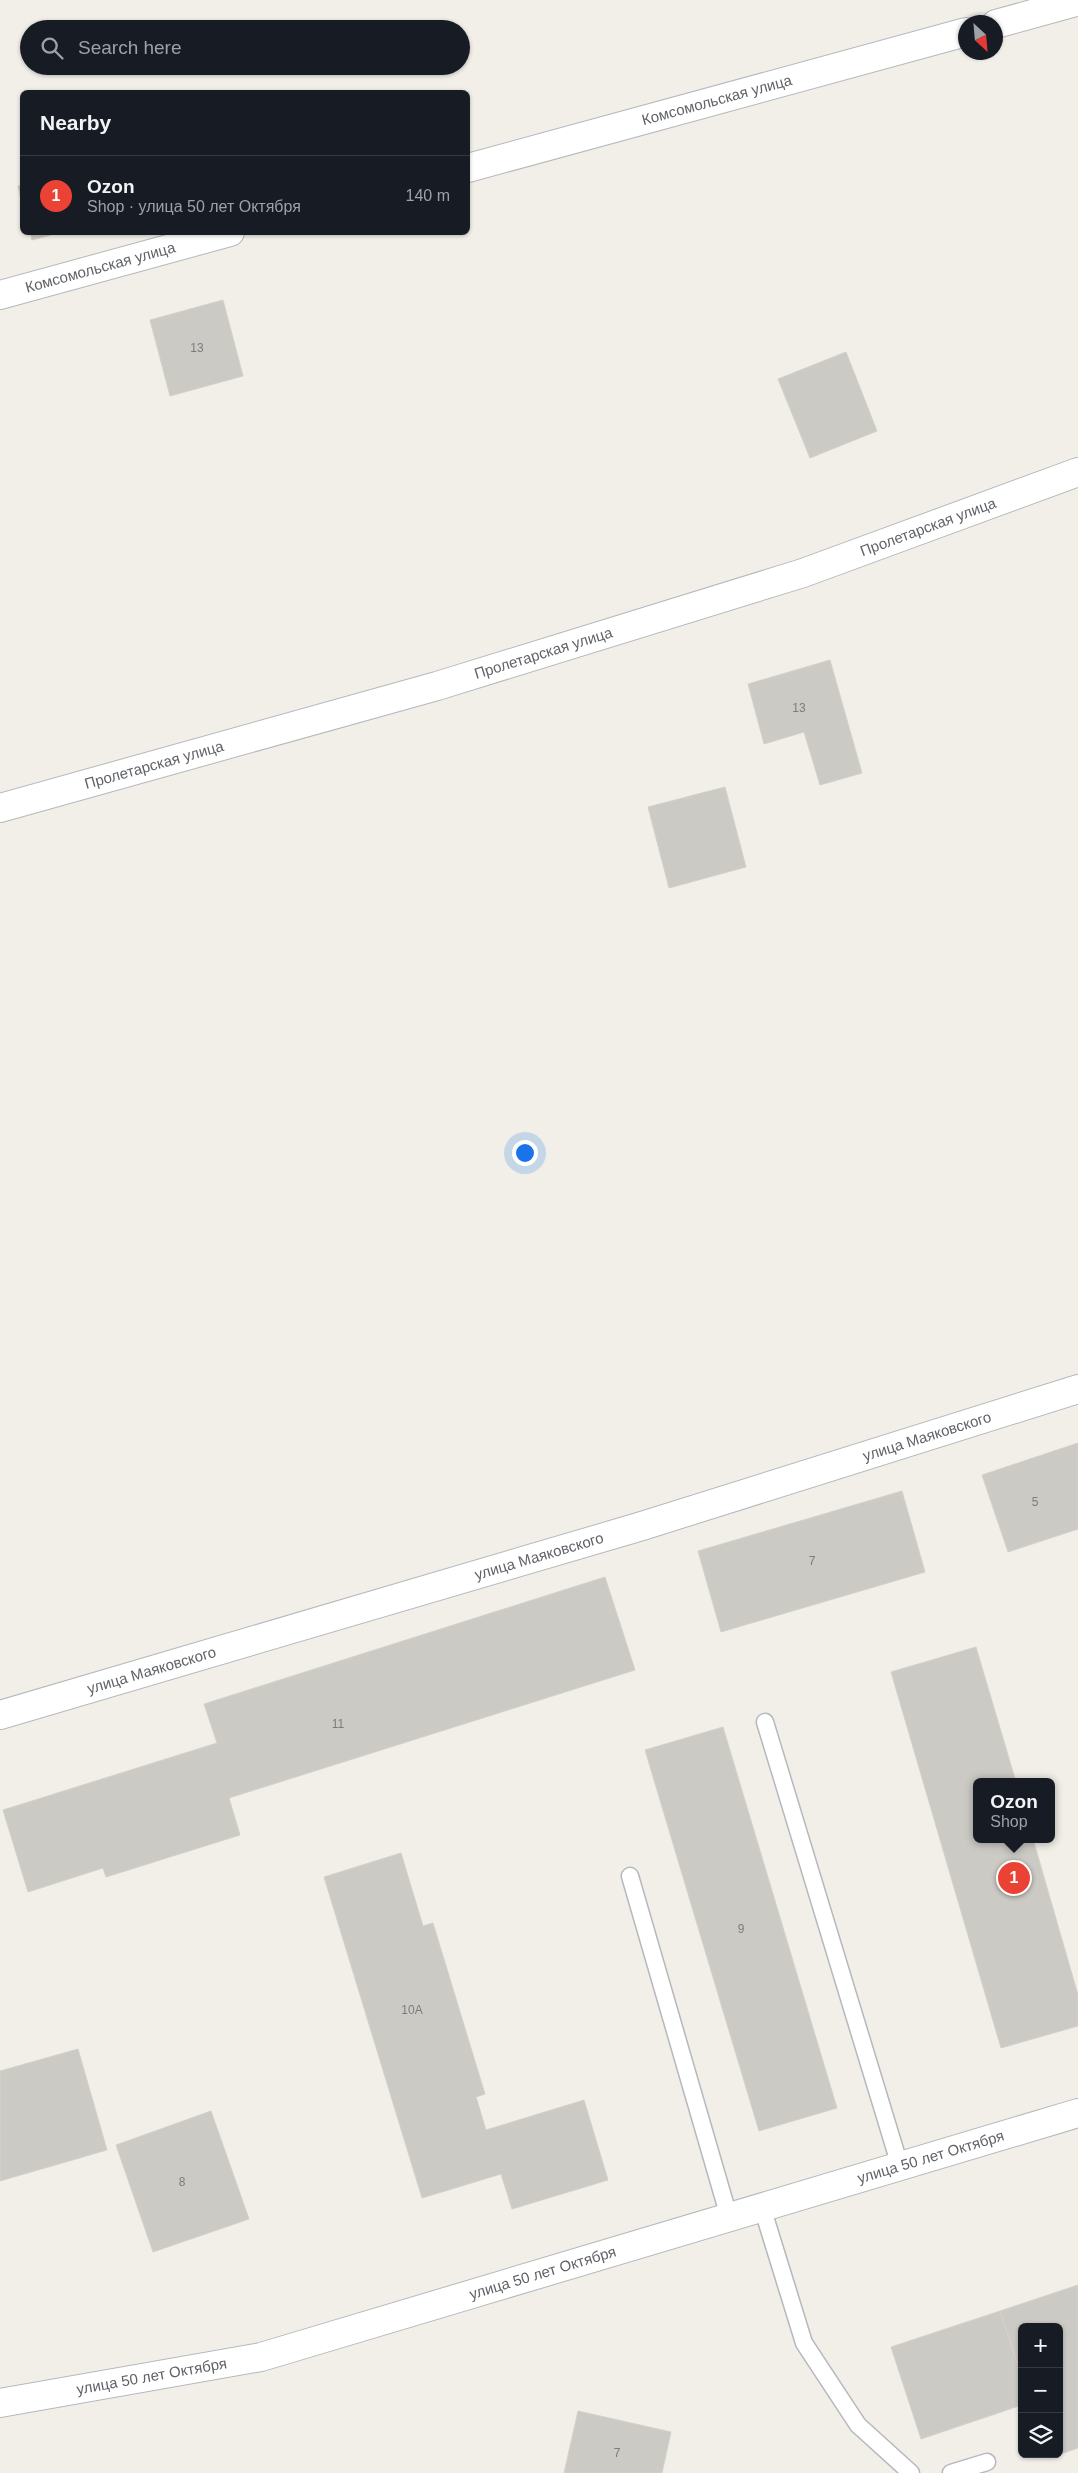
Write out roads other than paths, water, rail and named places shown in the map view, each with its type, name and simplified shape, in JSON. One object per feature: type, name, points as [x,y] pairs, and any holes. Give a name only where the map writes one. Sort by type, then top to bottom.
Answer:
[{"type":"street","points":[[1003,22],[1072,3],[1076,0]]},
{"type":"street","name":"Комсомольская улица","points":[[470,167],[958,34]]},
{"type":"street","name":"Комсомольская улица","points":[[0,295],[219,235]]},
{"type":"street","name":"Пролетарская улица","points":[[0,808],[437,686],[784,579],[1078,472]]},
{"type":"street","name":"улица Маяковского","points":[[0,1715],[632,1529],[1078,1389]]},
{"type":"street","name":"улица 50 лет Октября","points":[[0,2403],[261,2357],[1078,2113]]},
{"type":"lane","points":[[765,1722],[900,2166]]},
{"type":"lane","points":[[630,1876],[729,2217]]},
{"type":"lane","points":[[762,2207],[804,2343],[858,2426],[911,2473]]},
{"type":"lane","points":[[951,2473],[987,2462]]},
{"type":"place","name":"Ozon","points":[[1014,1878]]}]
